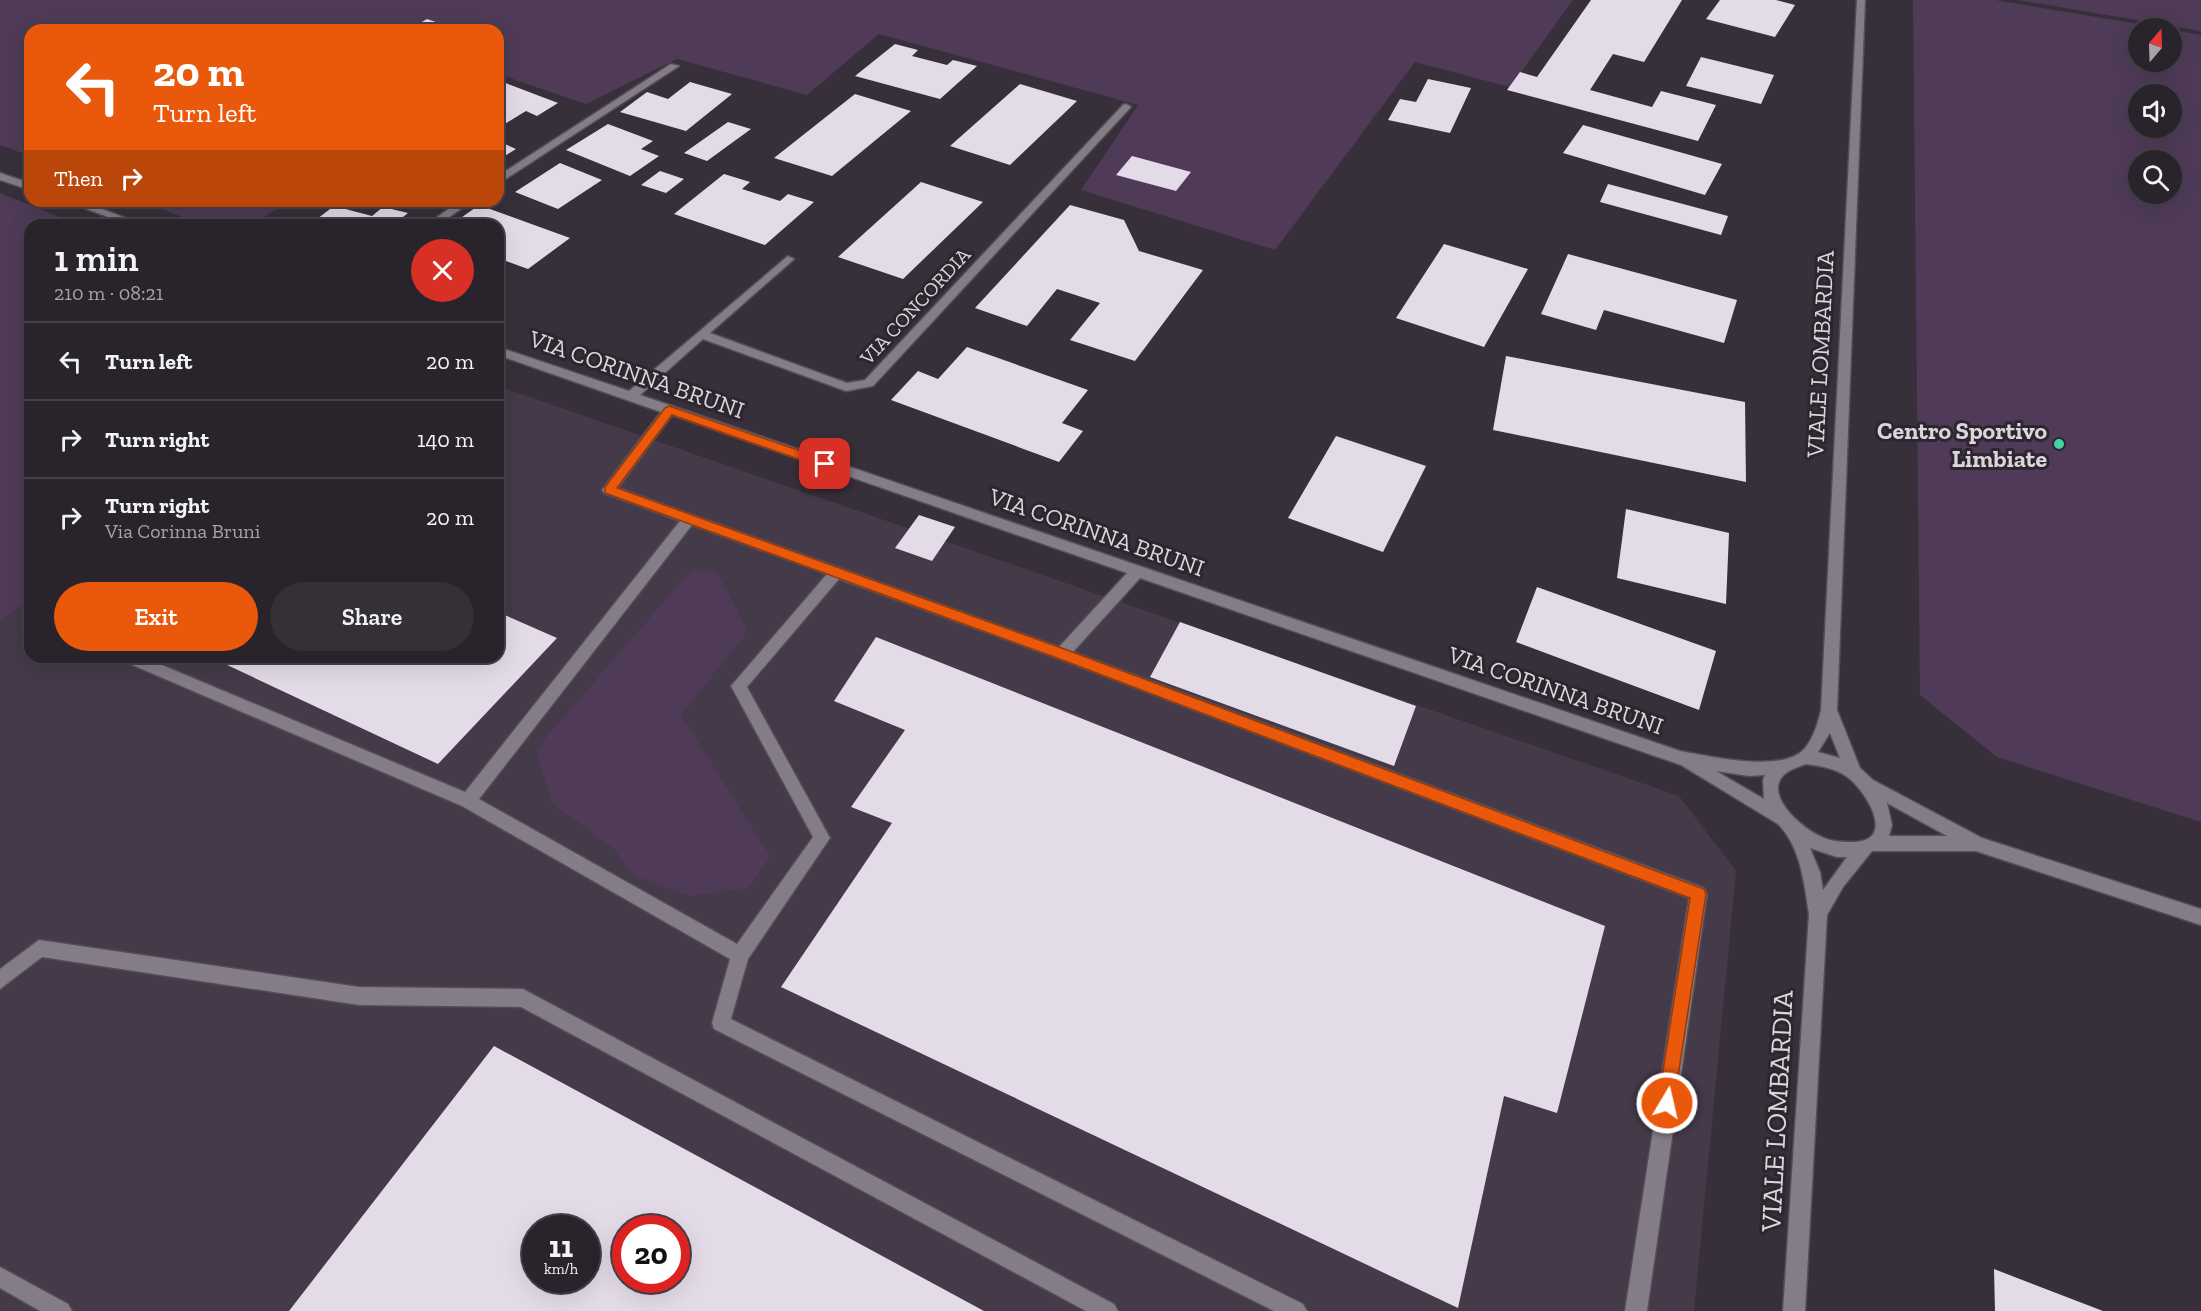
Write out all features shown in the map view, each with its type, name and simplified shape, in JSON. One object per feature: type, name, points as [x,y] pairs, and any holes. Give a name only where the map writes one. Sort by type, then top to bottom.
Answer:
[{"type":"street","name":"VIALE LOMBARDIA","points":[[1806,757],[1824,729],[1829,710],[1861,0]]},
{"type":"street","points":[[504,177],[674,66]]},
{"type":"street","name":"VIA CONCORDIA","points":[[701,334],[846,387],[869,383],[1126,107]]},
{"type":"street","points":[[0,176],[24,185]]},
{"type":"street","points":[[88,207],[122,219]]},
{"type":"street","points":[[439,219],[458,207]]},
{"type":"street","points":[[630,397],[788,259]]},
{"type":"street","name":"VIA CORINNA BRUNI","points":[[504,353],[1680,758],[1749,769],[1777,768]]},
{"type":"street","points":[[669,410],[609,490],[1062,654],[1698,894],[1636,1311]]},
{"type":"street","points":[[468,801],[689,519]]},
{"type":"street","points":[[1062,654],[1138,571]]},
{"type":"street","points":[[837,572],[739,686],[822,838],[740,955],[721,1023],[1296,1311]]},
{"type":"street","points":[[142,663],[468,801],[740,955]]},
{"type":"street","name":"VIALE LOMBARDIA","points":[[1829,710],[1854,773]]},
{"type":"street","points":[[1977,844],[1870,845],[1834,850],[1814,844],[1795,832],[1781,818],[1770,795],[1770,780],[1777,768],[1789,760],[1806,757],[1836,763],[1854,773],[1870,786],[1977,844],[2201,916]]},
{"type":"street","name":"VIA CORINNA BRUNI","points":[[1680,758],[1781,818]]},
{"type":"street","points":[[1870,786],[1881,803],[1884,819],[1881,834],[1870,845]]},
{"type":"street","name":"VIALE LOMBARDIA","points":[[1794,1311],[1818,914],[1811,872],[1795,832]]},
{"type":"street","name":"VIALE LOMBARDIA","points":[[1818,914],[1837,882],[1870,845]]},
{"type":"street","points":[[0,980],[39,948],[359,996],[523,998],[1107,1311]]},
{"type":"street","points":[[0,1276],[61,1311]]},
{"type":"shaded area","points":[[0,0],[1573,0],[1510,87],[1415,62],[1275,250],[1081,190],[1138,105],[879,34],[807,95],[677,59],[586,104],[504,76],[504,24],[24,24],[24,154],[0,145]]},
{"type":"shaded area","name":"Centro Sportivo Limbiate","points":[[1913,0],[1995,0],[2128,22],[2128,72],[2182,72],[2182,32],[2201,35],[2201,822],[1997,757],[1920,695]]},
{"type":"shaded area","points":[[2018,0],[2201,0],[2201,31],[2182,28],[2182,18],[2128,19]]},
{"type":"shaded area","points":[[0,193],[24,203],[24,207],[35,207],[64,219],[24,219],[24,603],[0,621]]},
{"type":"shaded area","points":[[158,207],[280,207],[261,219],[186,219]]},
{"type":"shaded area","points":[[504,388],[1679,796],[1736,871],[1694,1311],[0,1311],[0,621],[24,603],[24,663],[504,663]]},
{"type":"shaded area","points":[[694,571],[711,571],[718,574],[748,631],[681,715],[770,856],[748,888],[689,896],[634,875],[613,848],[552,803],[536,749],[687,575]]},
{"type":"building","points":[[1591,0],[1682,0],[1644,62],[1613,54],[1590,90],[1652,107],[1661,91],[1716,105],[1698,141],[1507,90],[1520,72],[1537,77]]},
{"type":"building","points":[[1720,0],[1776,0],[1795,5],[1775,37],[1706,19]]},
{"type":"building","points":[[427,19],[442,24],[418,24]]},
{"type":"building","points":[[895,44],[918,50],[912,56],[947,65],[953,60],[977,66],[940,99],[855,76]]},
{"type":"building","points":[[1701,57],[1774,75],[1761,104],[1686,86]]},
{"type":"building","points":[[1428,79],[1471,88],[1450,133],[1388,120],[1400,99],[1416,102]]},
{"type":"building","points":[[504,82],[558,103],[537,116],[526,111],[504,124]]},
{"type":"building","points":[[690,82],[732,94],[686,131],[620,112],[647,92],[668,99]]},
{"type":"building","points":[[1020,84],[1077,101],[1010,165],[950,146]]},
{"type":"building","points":[[855,94],[911,111],[832,176],[774,158]]},
{"type":"building","points":[[728,122],[751,129],[707,161],[684,153]]},
{"type":"building","points":[[608,124],[653,141],[641,149],[659,156],[630,176],[566,150]]},
{"type":"building","points":[[1583,125],[1722,164],[1705,195],[1563,153]]},
{"type":"building","points":[[504,144],[516,149],[504,156]]},
{"type":"building","points":[[1132,156],[1191,172],[1176,191],[1116,175]]},
{"type":"building","points":[[560,163],[602,180],[558,209],[515,192]]},
{"type":"building","points":[[660,171],[684,179],[666,193],[641,185]]},
{"type":"building","points":[[724,174],[750,182],[742,189],[780,201],[788,194],[814,202],[765,245],[674,214]]},
{"type":"building","points":[[921,182],[983,202],[903,279],[838,257]]},
{"type":"building","points":[[1608,184],[1728,216],[1721,235],[1600,202]]},
{"type":"building","points":[[1070,205],[1124,220],[1139,251],[1203,270],[1135,361],[1070,340],[1100,303],[1057,289],[1027,326],[975,308]]},
{"type":"building","points":[[333,207],[372,216],[383,207],[408,213],[400,219],[317,219]]},
{"type":"building","points":[[476,207],[485,207],[570,238],[528,269],[504,260],[504,219],[459,219]]},
{"type":"building","points":[[1444,244],[1528,269],[1484,347],[1396,318]]},
{"type":"building","points":[[1568,254],[1737,300],[1724,343],[1604,310],[1596,330],[1541,314]]},
{"type":"building","points":[[967,347],[1088,390],[1062,423],[1083,431],[1059,462],[891,400],[918,371],[938,379]]},
{"type":"building","points":[[1506,356],[1745,402],[1746,482],[1493,430]]},
{"type":"building","points":[[1336,436],[1426,466],[1383,552],[1288,518]]},
{"type":"building","points":[[1626,509],[1729,533],[1726,604],[1617,578]]},
{"type":"building","points":[[919,515],[955,527],[932,561],[895,548]]},
{"type":"building","points":[[1537,587],[1716,651],[1699,710],[1516,642]]},
{"type":"building","points":[[504,615],[557,638],[438,764],[223,663],[504,663]]},
{"type":"building","points":[[1180,622],[1416,706],[1394,766],[1150,677]]},
{"type":"building","points":[[876,637],[1605,926],[1557,1113],[1504,1096],[1458,1308],[781,987],[892,823],[851,807],[905,730],[834,701]]},
{"type":"building","points":[[494,1046],[984,1311],[289,1311]]},
{"type":"building","points":[[1994,1269],[2103,1311],[1995,1311]]},
{"type":"place","name":"Centro Sportivo Limbiate","points":[[2059,444]]},
{"type":"route","points":[[825,464],[669,410],[609,490],[1062,654],[1698,894],[1667,1103]]}]
